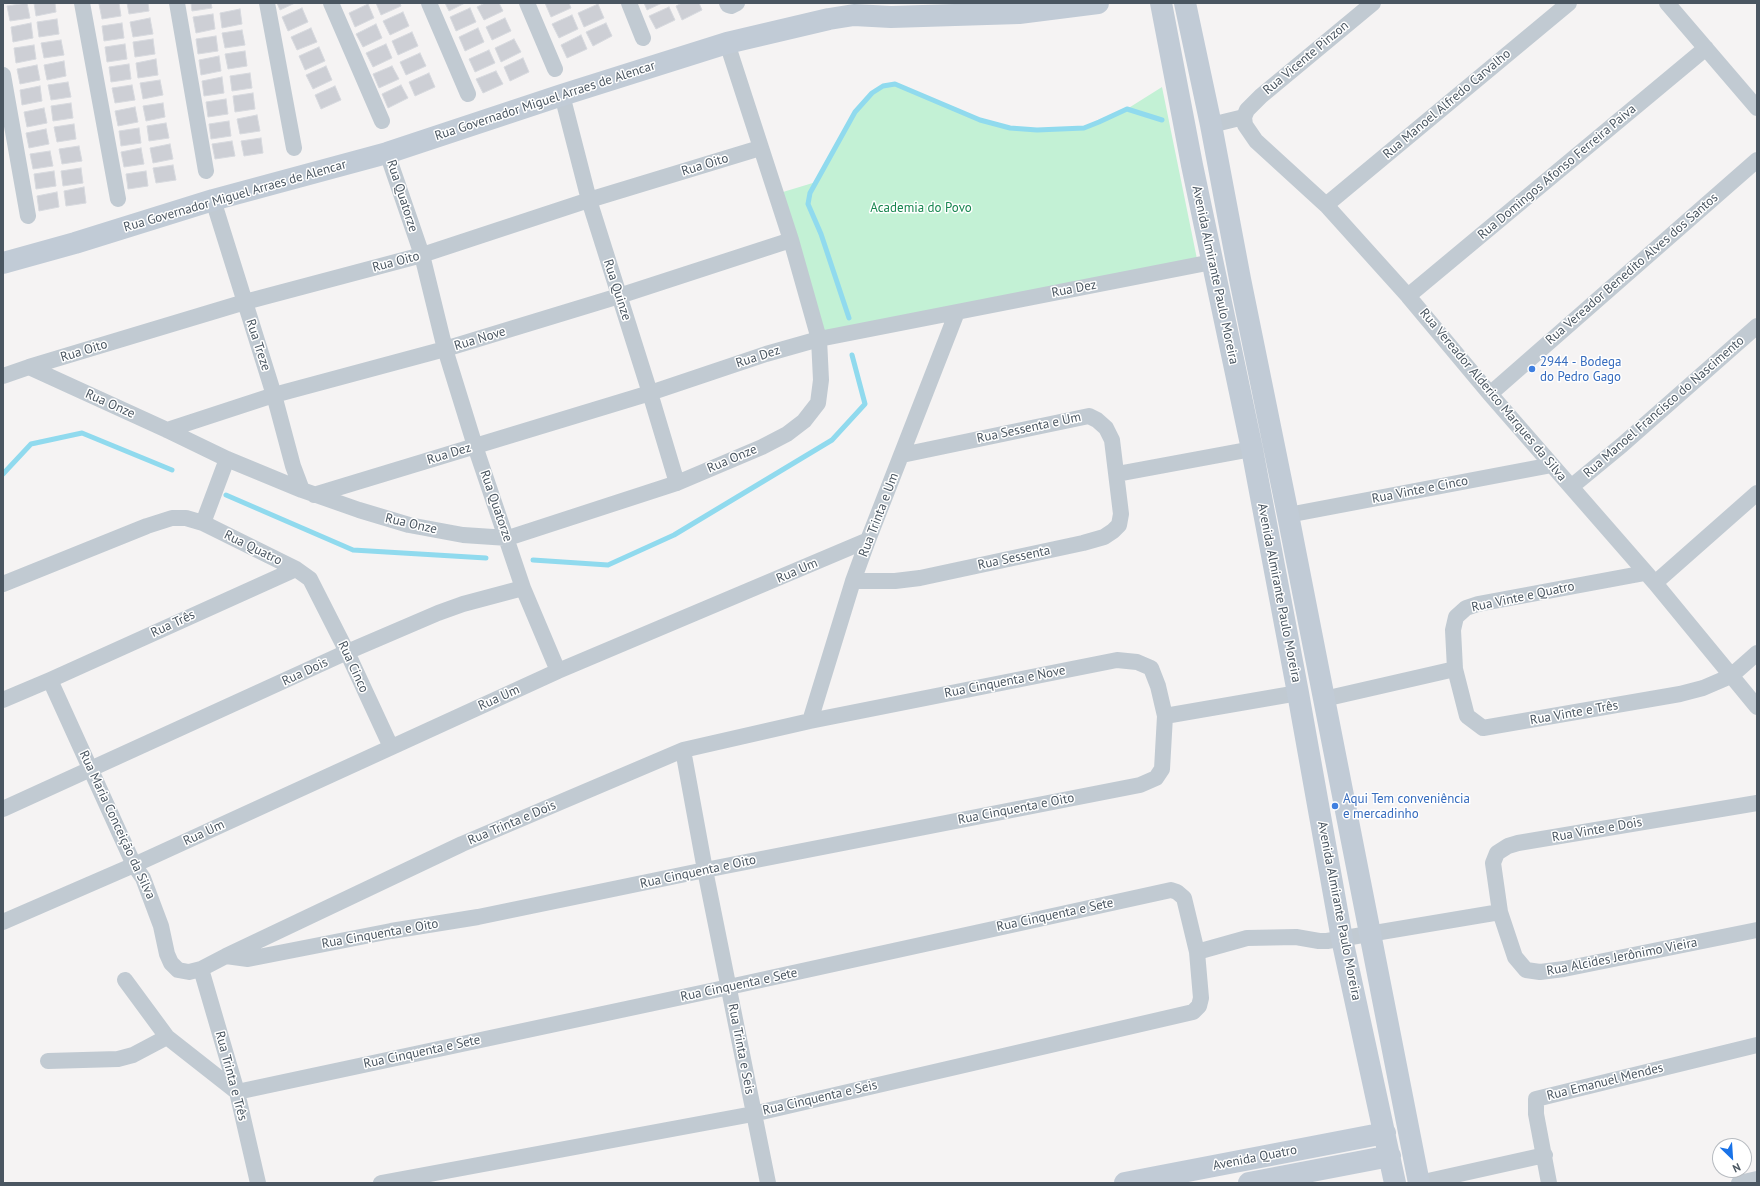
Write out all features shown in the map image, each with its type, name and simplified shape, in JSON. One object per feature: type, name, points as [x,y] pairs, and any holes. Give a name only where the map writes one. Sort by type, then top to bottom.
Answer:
[{"type":"main road","name":"Rua Governador Miguel Arraes de Alencar","points":[[3,262],[75,243],[213,200],[387,152],[727,43],[829,18],[854,16],[891,17],[1019,13],[1098,3]]},
{"type":"main road","name":"Avenida Almirante Paulo Moreira","points":[[1161,3],[1212,262],[1252,449],[1298,692],[1342,939],[1395,1183]]},
{"type":"main road","name":"Avenida Almirante Paulo Moreira","points":[[1185,3],[1211,125],[1240,279],[1288,515],[1369,935],[1419,1183]]},
{"type":"main road","name":"Avenida Quatro","points":[[1125,1183],[1385,1133]]},
{"type":"main road","name":"Avenida Quatro","points":[[1249,1183],[1390,1156]]},
{"type":"street","points":[[82,3],[118,199]]},
{"type":"street","points":[[177,3],[206,171]]},
{"type":"street","points":[[267,3],[294,148]]},
{"type":"street","points":[[331,3],[382,121]]},
{"type":"street","points":[[429,3],[468,94]]},
{"type":"street","points":[[527,3],[555,69]]},
{"type":"street","points":[[628,3],[643,38]]},
{"type":"street","points":[[726,3],[731,6],[737,3]]},
{"type":"street","name":"Rua Vicente Pinzon","points":[[1244,117],[1247,110],[1261,96],[1373,3]]},
{"type":"street","name":"Rua Manoel Alfredo Carvalho","points":[[1326,205],[1568,3]]},
{"type":"street","points":[[1667,3],[1757,108]]},
{"type":"street","points":[[727,43],[791,240],[819,339]]},
{"type":"street","name":"Rua Domingos Afonso Ferreira Paiva","points":[[1408,296],[1706,48]]},
{"type":"street","points":[[3,75],[28,216]]},
{"type":"street","name":"Rua Quinze","points":[[562,95],[589,200],[650,393],[676,483]]},
{"type":"street","points":[[1211,125],[1244,117]]},
{"type":"street","name":"Rua Vereador Alderico Marques da Silva","points":[[1244,117],[1245,125],[1256,141],[1326,205],[1408,296],[1490,394],[1650,578],[1757,707]]},
{"type":"street","name":"Rua Oito","points":[[29,367],[245,302],[422,255],[589,200],[760,148]]},
{"type":"street","name":"Rua Quatorze","points":[[387,152],[422,255],[446,349],[475,446],[508,538],[523,588],[558,671]]},
{"type":"street","name":"Rua Vereador Benedito Alves dos Santos","points":[[1490,394],[1757,160]]},
{"type":"street","name":"Rua Treze","points":[[213,200],[274,395],[293,466],[308,492]]},
{"type":"street","name":"Rua Nove","points":[[167,430],[274,395],[446,349],[619,296],[791,240]]},
{"type":"street","name":"Rua Dez","points":[[308,492],[475,446],[650,393],[819,339],[1212,262]]},
{"type":"street","name":"Rua Trinta e Um","points":[[810,721],[853,581],[957,312]]},
{"type":"street","name":"Rua Manoel Francisco do Nascimento","points":[[1571,487],[1622,445],[1757,326]]},
{"type":"street","name":"Rua Onze","points":[[29,367],[227,459],[308,492],[359,510],[410,525],[463,535],[508,538],[676,483],[787,434],[804,421],[818,403],[821,380],[819,339]]},
{"type":"street","points":[[3,376],[29,367]]},
{"type":"street","name":"Rua Sessenta e Um","points":[[902,454],[1089,416],[1097,420],[1106,428],[1112,440],[1117,474]]},
{"type":"street","points":[[1117,474],[1252,449]]},
{"type":"street","points":[[203,523],[227,459]]},
{"type":"street","name":"Rua Vinte e Cinco","points":[[1288,515],[1552,465]]},
{"type":"street","name":"Rua Sessenta","points":[[853,581],[895,581],[920,578],[1083,543],[1104,537],[1113,532],[1119,525],[1121,514],[1117,474]]},
{"type":"street","points":[[1650,578],[1757,493]]},
{"type":"street","name":"Rua Quatro","points":[[3,584],[147,526],[172,518],[186,518],[203,523],[296,568],[304,573],[315,586]]},
{"type":"street","name":"Rua Um","points":[[3,922],[134,865],[558,671],[868,540]]},
{"type":"street","name":"Rua Três","points":[[3,700],[296,568]]},
{"type":"street","name":"Rua Vinte e Quatro","points":[[1455,669],[1452,630],[1456,616],[1466,608],[1478,604],[1650,578]]},
{"type":"street","name":"Rua Cinco","points":[[315,586],[391,747]]},
{"type":"street","name":"Rua Dois","points":[[3,809],[347,652],[438,613],[463,604],[523,588]]},
{"type":"street","name":"Rua Vinte e Três","points":[[1455,669],[1467,716],[1483,728],[1680,694],[1703,688],[1731,676],[1757,653]]},
{"type":"street","name":"Rua Cinquenta e Nove","points":[[810,721],[1117,660],[1137,662],[1151,668],[1158,686],[1165,716]]},
{"type":"street","points":[[1324,699],[1455,669]]},
{"type":"street","name":"Rua Maria Conceição da Silva","points":[[50,680],[92,769],[134,865],[143,878],[161,926],[167,954],[171,963],[178,970],[189,972],[201,969]]},
{"type":"street","points":[[1165,716],[1298,692]]},
{"type":"street","name":"Rua Cinquenta e Oito","points":[[226,956],[248,959],[478,917],[705,870],[1140,785],[1156,778],[1162,769],[1165,716]]},
{"type":"street","name":"Rua Trinta e Dois","points":[[226,956],[462,844],[683,750],[810,721]]},
{"type":"street","name":"Rua Trinta e Seis","points":[[683,750],[705,870],[768,1183]]},
{"type":"street","name":"Rua Vinte e Dois","points":[[1500,912],[1493,863],[1498,853],[1508,846],[1757,803]]},
{"type":"street","name":"Rua Cinquenta e Sete","points":[[237,1092],[729,987],[1171,890],[1178,892],[1184,898],[1197,952]]},
{"type":"street","points":[[1197,952],[1247,938],[1296,937],[1319,941],[1342,939],[1500,912]]},
{"type":"street","name":"Rua Alcides Jerônimo Vieira","points":[[1500,912],[1515,957],[1526,970],[1540,972],[1564,969],[1757,930]]},
{"type":"street","name":"Rua Cinquenta e Seis","points":[[381,1183],[753,1114],[1193,1012],[1199,1006],[1201,998],[1197,952]]},
{"type":"street","points":[[201,969],[226,956]]},
{"type":"street","name":"Rua Trinta e Três","points":[[201,969],[237,1092],[258,1183]]},
{"type":"street","points":[[125,980],[167,1037],[237,1092]]},
{"type":"street","points":[[48,1061],[118,1059],[133,1055],[167,1037]]},
{"type":"street","name":"Rua Emanuel Mendes","points":[[1549,1183],[1545,1155],[1536,1114],[1536,1099],[1757,1045]]},
{"type":"street","points":[[1419,1183],[1545,1155]]},
{"type":"street","points":[[1739,1183],[1757,1179]]},
{"type":"green space","name":"Academia do Povo","points":[[895,84],[980,120],[1010,128],[1037,130],[1084,128],[1127,109],[1162,87],[1197,259],[824,333],[783,192],[816,182],[855,112],[872,93],[883,86]]},
{"type":"building","points":[[27,3],[30,18],[10,21],[7,6]]},
{"type":"building","points":[[34,3],[55,3],[56,12],[36,16]]},
{"type":"building","points":[[119,3],[121,16],[102,19],[99,4]]},
{"type":"building","points":[[127,3],[148,3],[149,11],[129,14]]},
{"type":"building","points":[[191,3],[211,3],[212,8],[192,11]]},
{"type":"building","points":[[277,3],[295,3],[280,10]]},
{"type":"building","points":[[376,3],[400,3],[401,6],[381,15]]},
{"type":"building","points":[[445,3],[465,3],[449,11]]},
{"type":"building","points":[[485,3],[499,3],[503,11],[484,20],[477,7]]},
{"type":"building","points":[[545,3],[569,3],[571,8],[551,17]]},
{"type":"building","points":[[644,3],[662,3],[647,10]]},
{"type":"building","points":[[682,3],[699,3],[702,10],[682,20],[676,6]]},
{"type":"building","points":[[368,4],[374,18],[355,27],[349,13]]},
{"type":"building","points":[[598,4],[604,18],[584,27],[578,13]]},
{"type":"building","points":[[669,7],[675,20],[656,29],[649,16]]},
{"type":"building","points":[[302,8],[308,22],[288,31],[282,17]]},
{"type":"building","points":[[470,8],[476,22],[456,31],[450,17]]},
{"type":"building","points":[[240,9],[242,24],[222,28],[220,13]]},
{"type":"building","points":[[403,12],[409,26],[390,35],[383,21]]},
{"type":"building","points":[[213,14],[215,29],[196,33],[193,17]]},
{"type":"building","points":[[572,15],[578,29],[559,38],[552,24]]},
{"type":"building","points":[[150,18],[153,34],[133,37],[130,22]]},
{"type":"building","points":[[505,18],[511,31],[492,40],[486,27]]},
{"type":"building","points":[[57,19],[59,34],[39,37],[37,22]]},
{"type":"building","points":[[31,23],[33,38],[13,42],[11,27]]},
{"type":"building","points":[[122,23],[124,38],[104,41],[102,26]]},
{"type":"building","points":[[606,23],[612,36],[593,46],[586,32]]},
{"type":"building","points":[[376,24],[382,38],[363,47],[356,34]]},
{"type":"building","points":[[311,28],[317,42],[297,50],[291,37]]},
{"type":"building","points":[[478,28],[484,42],[465,51],[459,37]]},
{"type":"building","points":[[242,30],[245,45],[225,48],[222,33]]},
{"type":"building","points":[[412,32],[418,46],[398,55],[392,41]]},
{"type":"building","points":[[581,35],[587,49],[567,58],[561,45]]},
{"type":"building","points":[[216,36],[218,51],[198,54],[196,39]]},
{"type":"building","points":[[153,39],[155,54],[135,57],[133,42]]},
{"type":"building","points":[[514,39],[521,52],[501,62],[495,48]]},
{"type":"building","points":[[61,40],[64,55],[44,58],[41,43]]},
{"type":"building","points":[[125,44],[127,59],[107,62],[105,47]]},
{"type":"building","points":[[386,44],[392,58],[373,67],[366,53]]},
{"type":"building","points":[[34,45],[36,59],[16,63],[14,48]]},
{"type":"building","points":[[319,47],[325,61],[305,70],[299,56]]},
{"type":"building","points":[[489,50],[495,63],[475,72],[469,59]]},
{"type":"building","points":[[245,51],[247,66],[228,69],[225,54]]},
{"type":"building","points":[[420,53],[426,66],[406,75],[400,62]]},
{"type":"building","points":[[219,56],[221,71],[201,75],[199,60]]},
{"type":"building","points":[[523,58],[529,72],[510,81],[504,67]]},
{"type":"building","points":[[156,59],[158,75],[138,78],[136,63]]},
{"type":"building","points":[[64,61],[66,76],[47,80],[44,65]]},
{"type":"building","points":[[129,64],[131,79],[111,82],[109,67]]},
{"type":"building","points":[[37,65],[40,80],[20,84],[17,69]]},
{"type":"building","points":[[326,66],[332,80],[313,89],[306,75]]},
{"type":"building","points":[[392,66],[399,79],[379,88],[373,74]]},
{"type":"building","points":[[496,71],[503,84],[483,93],[476,79]]},
{"type":"building","points":[[250,73],[252,88],[232,91],[230,76]]},
{"type":"building","points":[[429,73],[435,87],[415,96],[409,82]]},
{"type":"building","points":[[222,77],[224,93],[204,96],[202,81]]},
{"type":"building","points":[[160,80],[163,95],[143,99],[140,83]]},
{"type":"building","points":[[68,82],[71,97],[51,100],[48,85]]},
{"type":"building","points":[[132,85],[135,100],[115,103],[112,88]]},
{"type":"building","points":[[401,85],[408,98],[388,108],[382,94]]},
{"type":"building","points":[[40,86],[42,101],[22,105],[20,90]]},
{"type":"building","points":[[335,86],[341,100],[321,109],[315,95]]},
{"type":"building","points":[[253,93],[255,109],[235,112],[233,96]]},
{"type":"building","points":[[226,99],[228,114],[208,117],[206,102]]},
{"type":"building","points":[[71,103],[73,118],[53,121],[51,106]]},
{"type":"building","points":[[163,103],[165,117],[146,121],[143,106]]},
{"type":"building","points":[[135,107],[138,122],[118,126],[115,111]]},
{"type":"building","points":[[44,108],[47,123],[27,127],[24,112]]},
{"type":"building","points":[[257,115],[260,131],[240,134],[237,119]]},
{"type":"building","points":[[229,121],[231,136],[211,139],[209,124]]},
{"type":"building","points":[[166,123],[169,138],[149,141],[147,126]]},
{"type":"building","points":[[74,124],[76,139],[57,142],[54,127]]},
{"type":"building","points":[[139,128],[141,143],[121,146],[119,131]]},
{"type":"building","points":[[46,129],[49,144],[29,148],[26,133]]},
{"type":"building","points":[[261,138],[263,153],[244,156],[241,141]]},
{"type":"building","points":[[232,141],[235,156],[215,159],[212,144]]},
{"type":"building","points":[[170,144],[173,159],[153,163],[150,148]]},
{"type":"building","points":[[79,146],[82,161],[62,164],[59,149]]},
{"type":"building","points":[[141,148],[144,164],[124,167],[121,152]]},
{"type":"building","points":[[50,151],[53,166],[33,169],[30,154]]},
{"type":"building","points":[[173,165],[176,180],[156,183],[153,168]]},
{"type":"building","points":[[81,168],[83,183],[63,186],[61,171]]},
{"type":"building","points":[[54,171],[56,186],[36,189],[34,174]]},
{"type":"building","points":[[146,171],[148,186],[128,189],[126,174]]},
{"type":"building","points":[[84,187],[86,203],[66,206],[64,191]]},
{"type":"building","points":[[57,192],[59,207],[39,211],[37,196]]},
{"type":"waterway","points":[[849,318],[821,234],[808,204],[810,193],[855,112],[872,93],[883,86],[895,84],[980,120],[1010,128],[1037,130],[1084,128],[1127,109],[1162,120]]},
{"type":"waterway","points":[[533,560],[608,565],[674,535],[832,440],[865,404],[852,355]]},
{"type":"waterway","points":[[3,474],[31,444],[82,433],[172,470]]},
{"type":"waterway","points":[[226,495],[353,550],[486,558]]},
{"type":"place","name":"2944 - Bodega do Pedro Gago","points":[[1532,369]]},
{"type":"place","name":"Aqui Tem conveniência e mercadinho","points":[[1335,806]]}]
